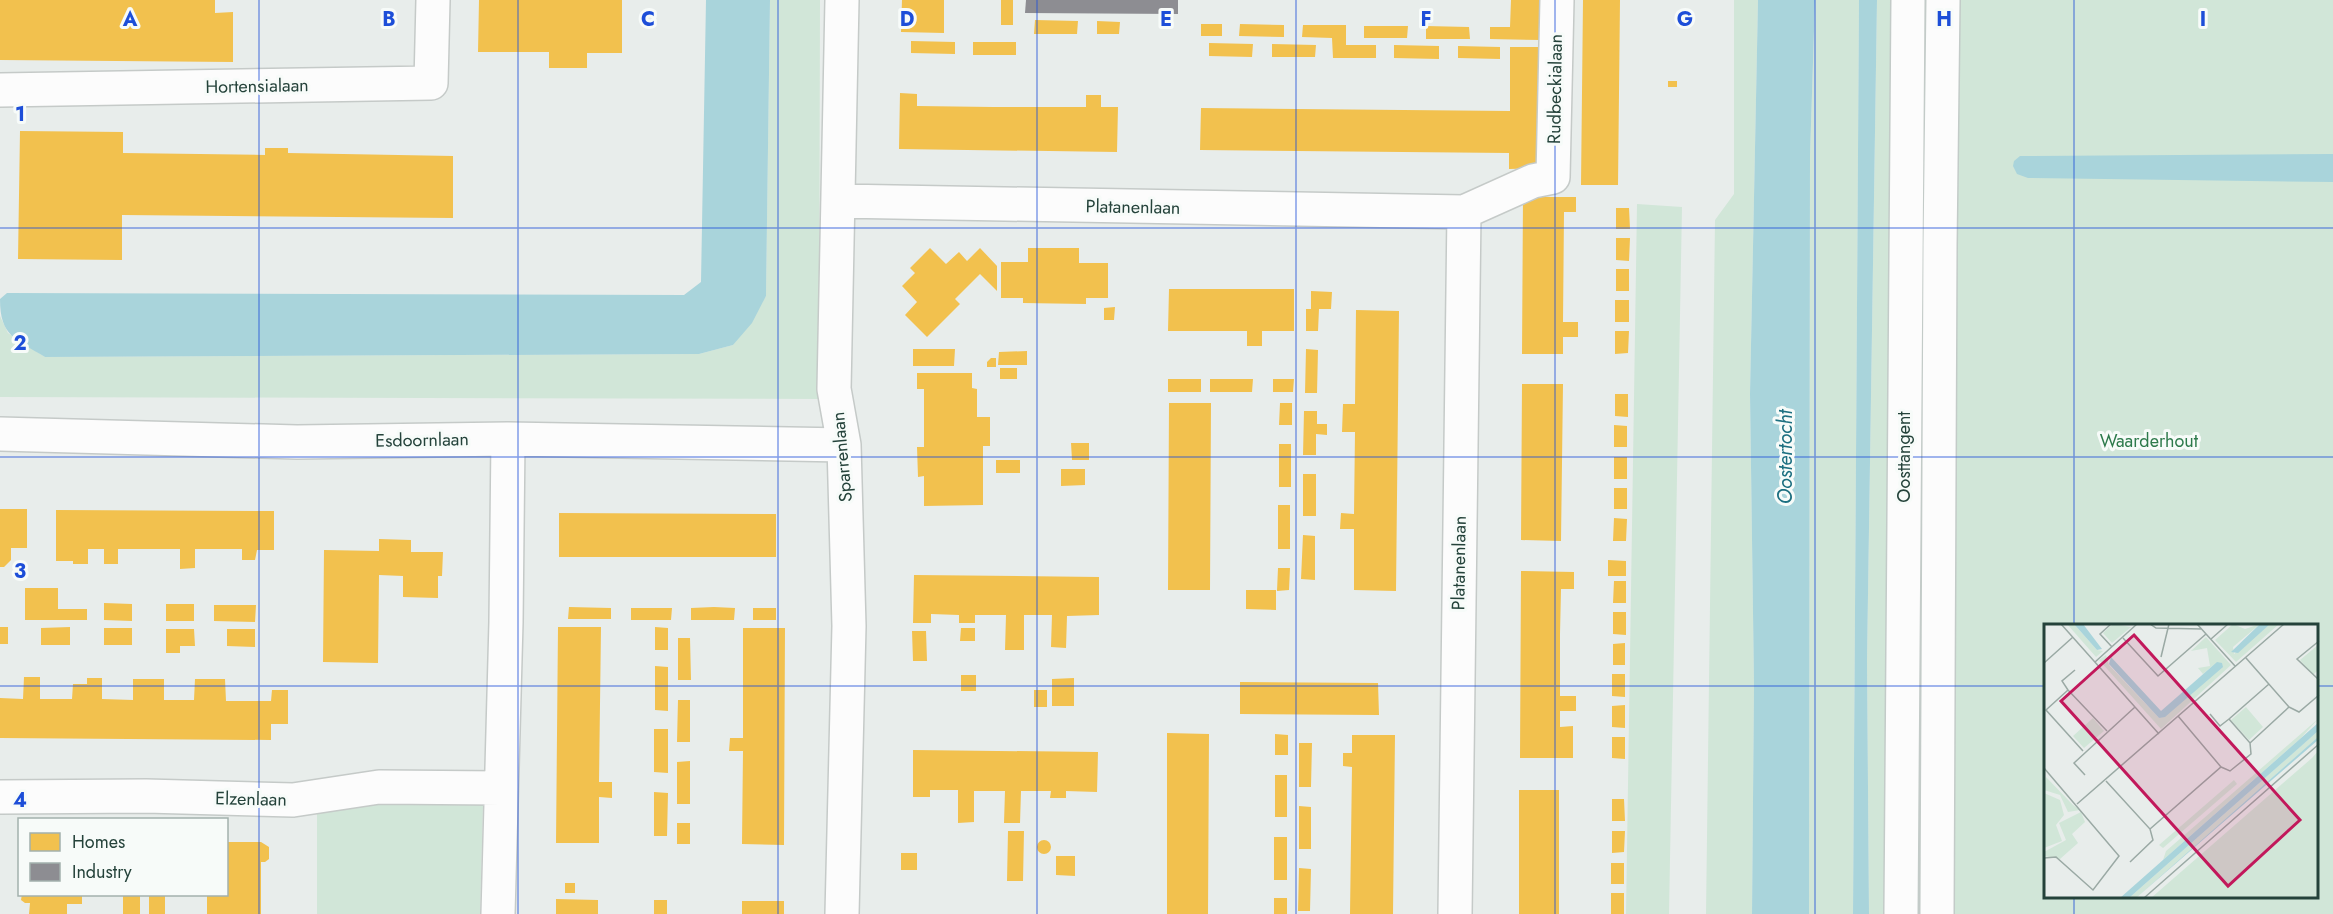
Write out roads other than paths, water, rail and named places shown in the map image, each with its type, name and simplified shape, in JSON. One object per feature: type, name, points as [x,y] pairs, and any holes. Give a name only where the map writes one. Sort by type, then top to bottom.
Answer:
[{"type":"street","name":"Hortensialaan","points":[[0,90],[431,83],[432,0]]},
{"type":"street","name":"Sparrenlaan","points":[[842,914],[849,626],[844,445],[834,389],[843,0]]},
{"type":"street","name":"Rudbeckialaan","points":[[1553,177],[1557,0]]},
{"type":"street","name":"Oosttangent","points":[[1901,914],[1908,0]]},
{"type":"street","name":"Oosttangent","points":[[1936,914],[1943,0]]},
{"type":"street","name":"Platanenlaan","points":[[839,201],[1464,212],[1533,181],[1553,177]]},
{"type":"street","name":"Platanenlaan","points":[[1455,914],[1464,212]]},
{"type":"street","name":"Esdoornlaan","points":[[0,434],[297,442],[508,439],[844,445]]},
{"type":"street","points":[[498,914],[507,622],[508,439]]},
{"type":"street","name":"Elzenlaan","points":[[0,797],[146,796],[292,800],[379,787],[501,788]]},
{"type":"water","points":[[706,0],[770,0],[766,296],[752,323],[733,345],[699,354],[45,357],[12,336],[3,322],[0,299],[7,293],[684,295],[701,282]]},
{"type":"water","name":"Oostertocht","points":[[1758,0],[1815,0],[1810,156],[1809,914],[1752,914],[1754,685],[1750,394]]},
{"type":"water","points":[[1859,0],[1877,0],[1867,661],[1869,914],[1853,914]]},
{"type":"water","points":[[2333,154],[2333,182],[2028,178],[2017,174],[2013,166],[2014,161],[2020,156]]},
{"type":"park label","name":"Waarderhout","points":[[2149,441]]}]
